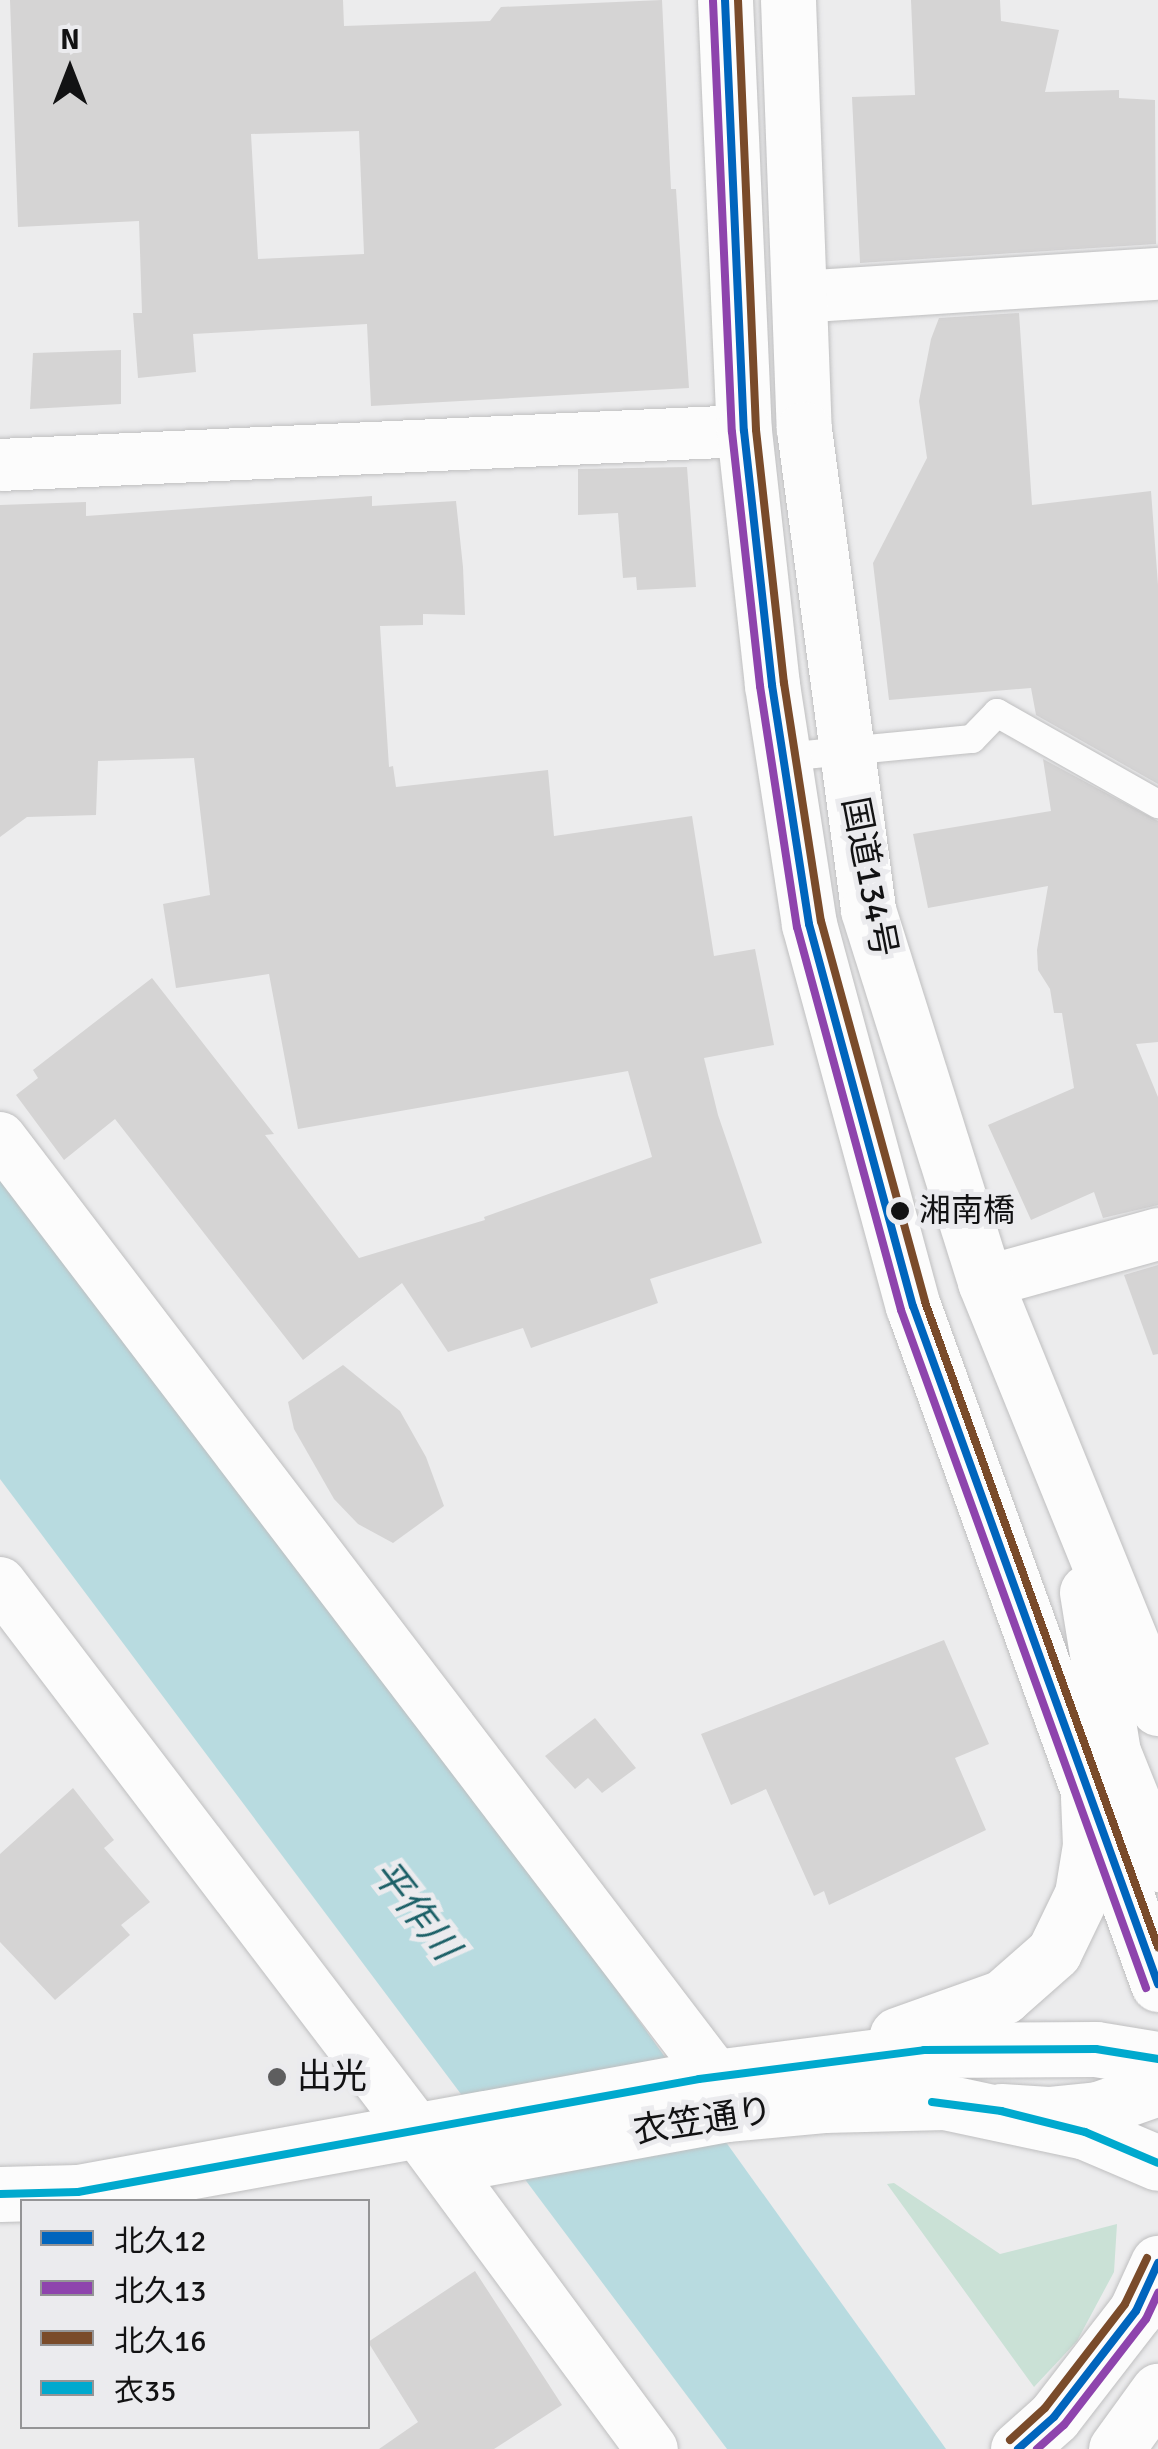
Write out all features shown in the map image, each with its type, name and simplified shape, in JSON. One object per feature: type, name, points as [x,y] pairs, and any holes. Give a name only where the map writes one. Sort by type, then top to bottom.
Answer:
[{"type":"main road","name":"国道134号","points":[[725,0],[744,431],[809,924],[913,1306],[1158,1984]]},
{"type":"main road","name":"国道134号","points":[[788,0],[804,429],[868,910],[985,1282],[1072,1506],[1158,1708]]},
{"type":"main road","points":[[1072,1506],[1141,1739],[1158,1780]]},
{"type":"main road","points":[[1072,1506],[1113,1752],[1158,1864]]},
{"type":"main road","name":"衣笠通り","points":[[725,2091],[1003,1997],[1054,1952],[1082,1894],[1090,1845],[1088,1797]]},
{"type":"main road","name":"衣笠通り","points":[[0,2194],[78,2192],[441,2147],[924,2050],[1096,2048],[1158,2059]]},
{"type":"main road","points":[[1001,2111],[1048,2114],[1098,2109],[1158,2088]]},
{"type":"main road","name":"衣笠通り","points":[[725,2091],[824,2105],[945,2102],[1001,2111],[1084,2132],[1158,2163]]},
{"type":"main road","name":"衣笠通り","points":[[255,2199],[441,2147]]},
{"type":"main road","points":[[1018,2449],[1054,2417],[1124,2326],[1158,2264]]},
{"type":"main road","points":[[1116,2449],[1158,2391]]},
{"type":"street","points":[[800,297],[1158,274]]},
{"type":"street","points":[[0,465],[744,431]]},
{"type":"street","points":[[0,1138],[725,2091]]},
{"type":"street","points":[[985,1282],[1158,1234]]},
{"type":"street","points":[[0,1582],[441,2147],[652,2449]]},
{"type":"lane","points":[[784,757],[972,740],[996,714],[1158,804]]},
{"type":"green space","points":[[894,2183],[1000,2254],[1117,2224],[1114,2272],[1077,2341],[1034,2387],[887,2184]]},
{"type":"water","name":"平作川","points":[[0,1172],[485,1806],[946,2449],[727,2449],[0,1479]]},
{"type":"building","points":[[10,0],[343,0],[344,26],[490,21],[501,7],[662,0],[671,189],[676,189],[689,388],[371,406],[367,324],[193,334],[196,372],[138,378],[133,313],[142,313],[139,221],[18,227]],"holes":[[[359,131],[364,254],[258,259],[251,134]]]},
{"type":"building","points":[[911,0],[1000,0],[1001,21],[1059,30],[1045,92],[1119,90],[1119,98],[1155,100],[1156,244],[860,263],[852,97],[915,95]]},
{"type":"building","points":[[1019,313],[1032,505],[1151,491],[1158,585],[1158,784],[1036,715],[1031,688],[889,700],[873,563],[927,458],[919,401],[931,339],[939,318]]},
{"type":"building","points":[[121,350],[121,404],[30,409],[33,353]]},
{"type":"building","points":[[687,467],[696,587],[637,590],[636,577],[623,578],[618,513],[578,515],[578,469]]},
{"type":"building","points":[[372,496],[372,506],[456,501],[463,567],[465,615],[423,614],[423,625],[380,626],[389,767],[393,766],[396,787],[548,770],[554,836],[692,816],[714,956],[755,949],[774,1045],[704,1058],[718,1115],[762,1243],[650,1279],[658,1303],[531,1348],[523,1328],[448,1352],[402,1283],[303,1360],[115,1119],[64,1160],[16,1095],[38,1078],[33,1070],[152,978],[274,1134],[265,1135],[359,1258],[485,1220],[484,1217],[652,1157],[628,1071],[298,1129],[269,974],[176,988],[163,904],[210,895],[194,758],[98,761],[96,815],[27,817],[0,837],[0,505],[86,502],[86,516]]},
{"type":"building","points":[[1043,759],[1158,821],[1158,1042],[1136,1044],[1158,1097],[1158,1205],[1103,1218],[1094,1192],[1031,1220],[988,1125],[1074,1088],[1062,1013],[1054,1013],[1050,989],[1038,970],[1037,950],[1048,886],[928,908],[913,834],[1051,811]]},
{"type":"building","points":[[1158,1265],[1158,1354],[1153,1355],[1124,1275]]},
{"type":"building","points":[[343,1365],[400,1411],[426,1457],[444,1506],[393,1543],[358,1524],[334,1499],[294,1429],[288,1402]]},
{"type":"building","points":[[944,1640],[989,1744],[955,1758],[986,1830],[829,1905],[824,1891],[814,1896],[766,1789],[731,1805],[701,1734]]},
{"type":"building","points":[[595,1718],[636,1768],[602,1793],[588,1778],[575,1789],[545,1756]]},
{"type":"building","points":[[73,1788],[114,1840],[104,1848],[150,1902],[121,1925],[130,1935],[55,2000],[0,1942],[0,1854]]},
{"type":"building","points":[[475,2271],[562,2405],[494,2449],[379,2449],[418,2422],[370,2341]]},
{"type":"transit line","name":"北久12","points":[[725,0],[744,431],[772,685],[809,924],[913,1306],[1158,1984]]},
{"type":"transit line","name":"北久16","points":[[738,0],[756,430],[784,683],[821,921],[925,1302],[1158,1947]]},
{"type":"transit line","name":"北久13","points":[[713,1],[732,432],[760,686],[797,927],[901,1310],[1146,1988]]},
{"type":"transit line","name":"衣35","points":[[0,2194],[78,2192],[699,2079],[924,2050],[1096,2049],[1158,2059]]},
{"type":"transit line","name":"衣35","points":[[932,2102],[1001,2111],[1085,2132],[1158,2163]]},
{"type":"transit line","name":"北久16","points":[[1010,2440],[1045,2408],[1125,2304],[1147,2258]]},
{"type":"transit line","name":"北久12","points":[[1018,2449],[1054,2417],[1136,2311],[1158,2263]]},
{"type":"transit line","name":"北久13","points":[[1037,2449],[1064,2425],[1146,2319],[1158,2293]]},
{"type":"place","name":"湘南橋","points":[[900,1211]]},
{"type":"place","name":"出光","points":[[277,2077]]}]
